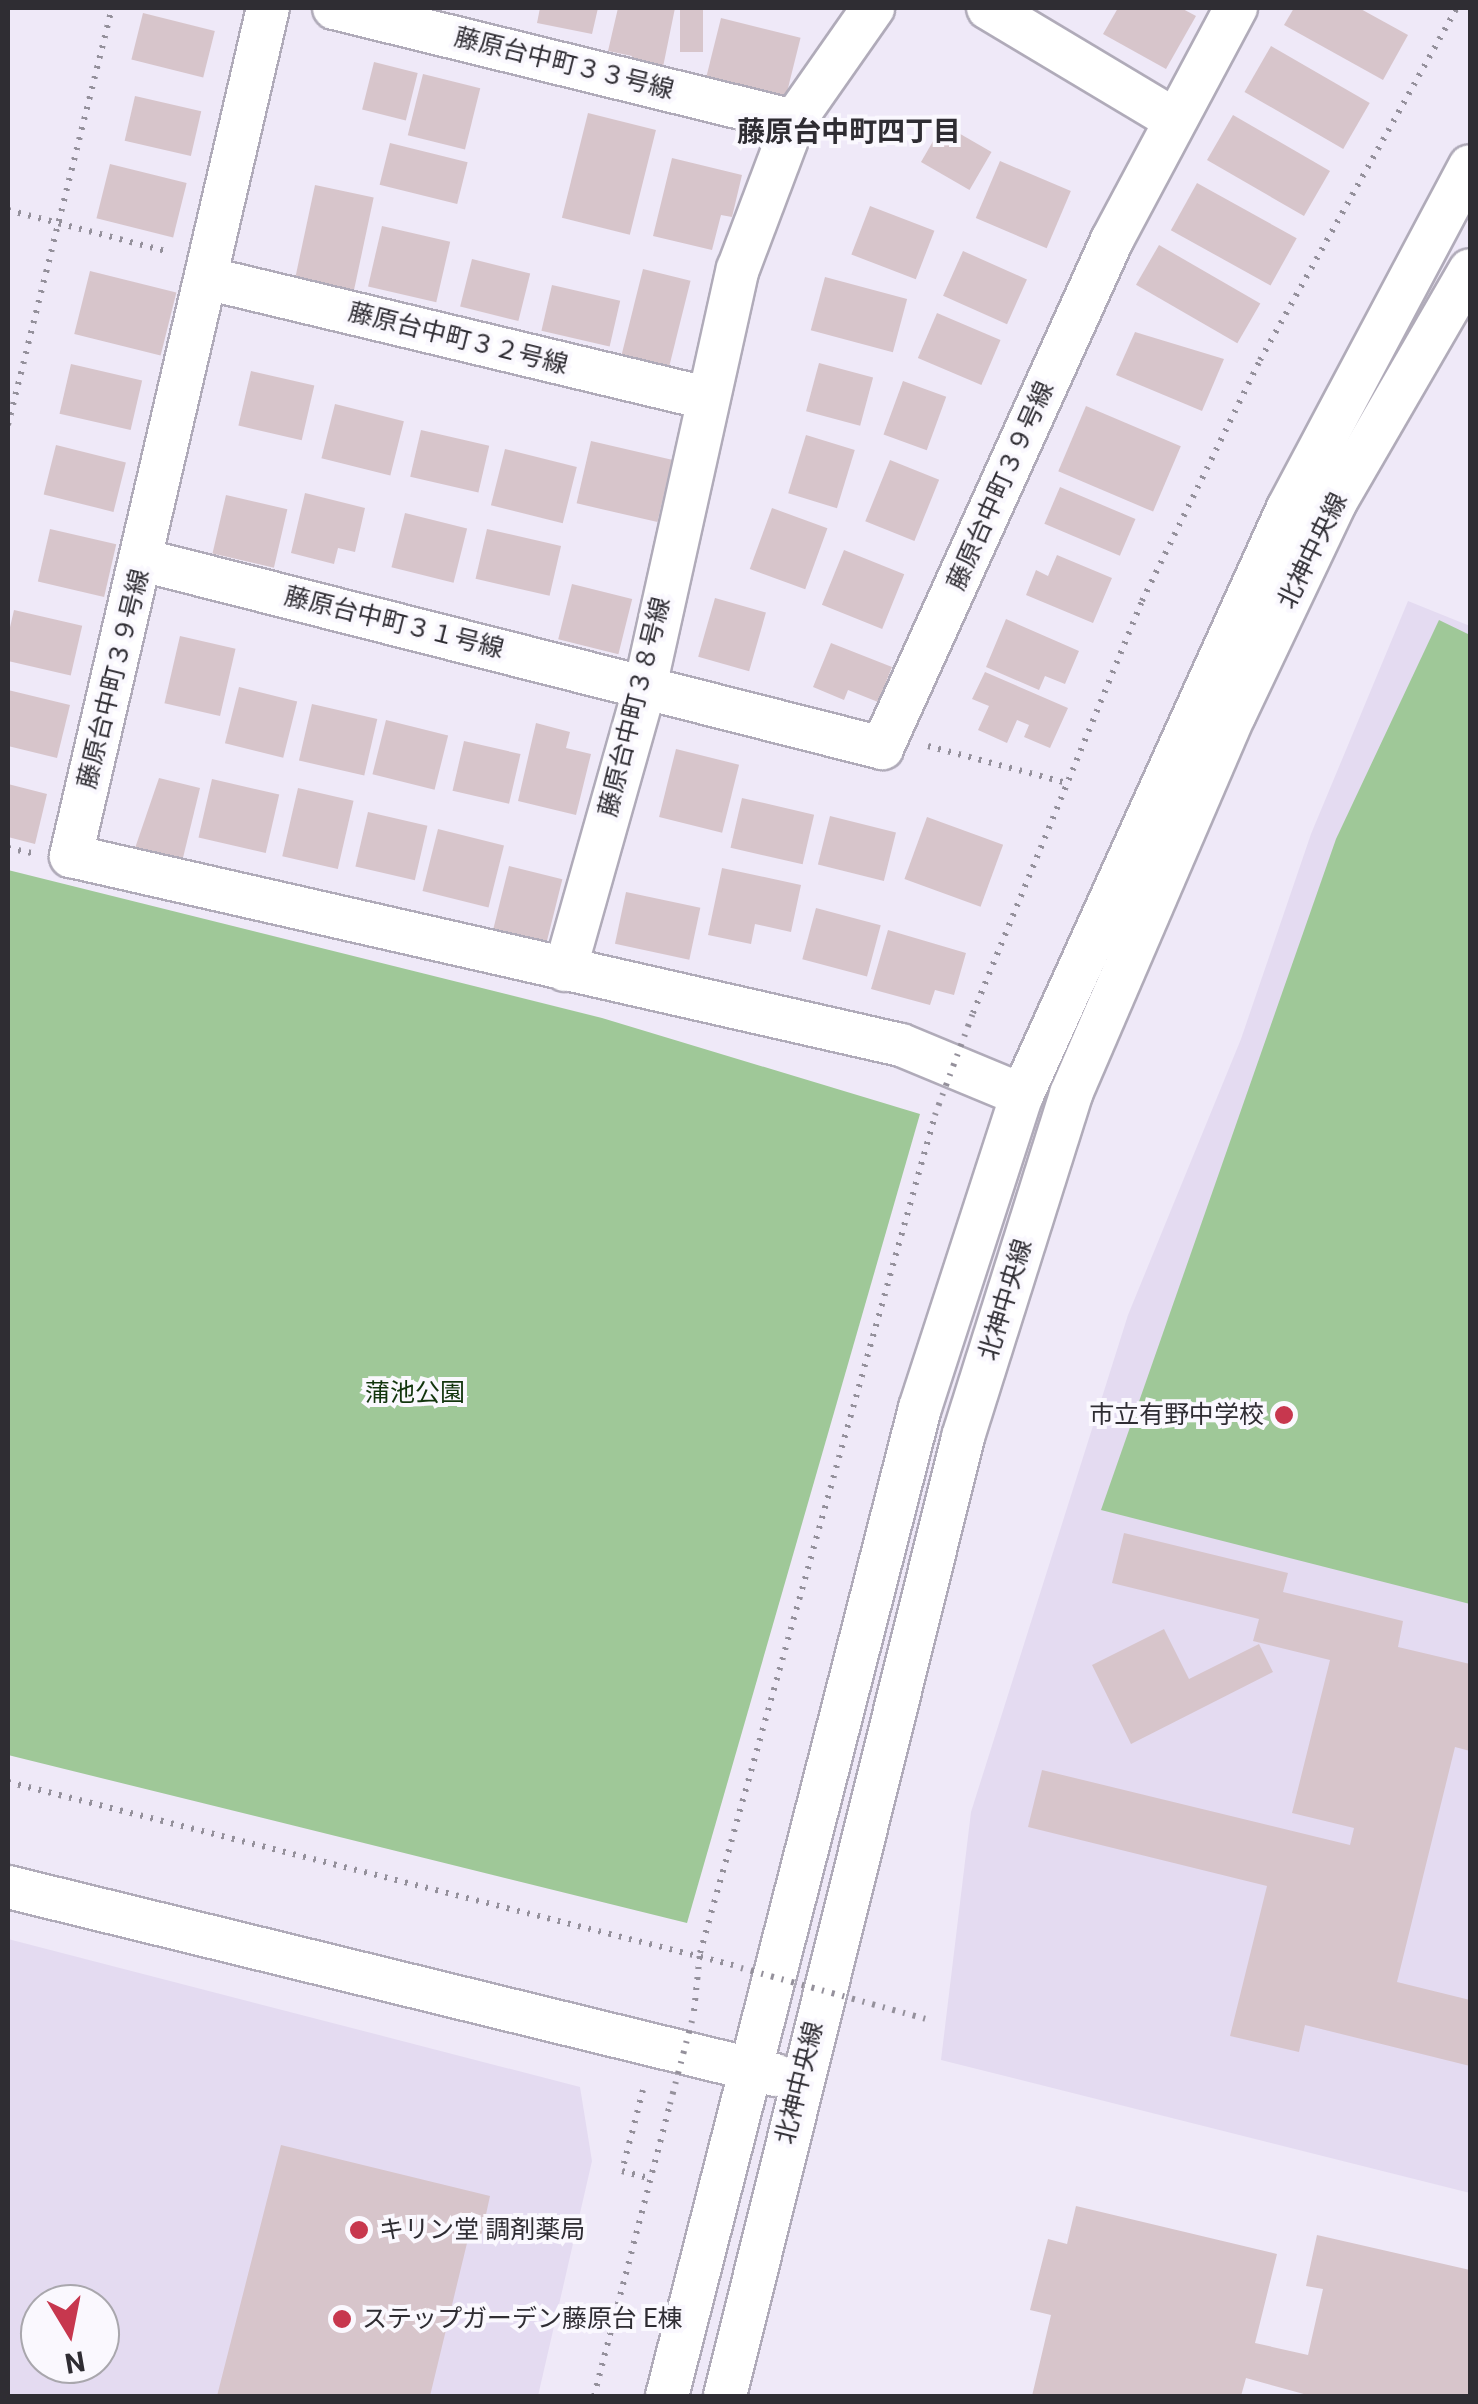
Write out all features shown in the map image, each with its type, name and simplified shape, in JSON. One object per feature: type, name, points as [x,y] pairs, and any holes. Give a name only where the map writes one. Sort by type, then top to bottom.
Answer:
[{"type":"street","name":"藤原台中町３９号線","points":[[268,8],[212,271],[71,856],[564,970]]},
{"type":"street","name":"藤原台中町３３号線","points":[[334,8],[794,121]]},
{"type":"street","name":"藤原台中町３８号線","points":[[564,970],[645,686],[706,398],[738,269],[794,121],[873,8]]},
{"type":"street","points":[[988,8],[1172,118]]},
{"type":"street","name":"藤原台中町３９号線","points":[[888,734],[1172,118],[1236,8]]},
{"type":"street","name":"北神中央線","points":[[667,2396],[747,2067],[920,1408],[1022,1095],[1288,508],[1470,166]]},
{"type":"street","name":"北神中央線","points":[[724,2396],[963,1438],[1071,1094],[1235,714],[1335,503],[1470,270]]},
{"type":"street","name":"藤原台中町３２号線","points":[[212,271],[706,398]]},
{"type":"street","name":"藤原台中町３１号線","points":[[142,560],[645,686]]},
{"type":"street","points":[[645,686],[882,748],[888,734]]},
{"type":"street","points":[[564,970],[901,1044],[1022,1095]]},
{"type":"street","points":[[8,1887],[800,2083]]},
{"type":"path","points":[[8,426],[112,8]]},
{"type":"path","points":[[594,2396],[694,2013],[700,1953],[935,1115],[1142,601],[1260,360],[1457,8]]},
{"type":"path","points":[[8,210],[212,271]]},
{"type":"path","points":[[888,734],[1067,784]]},
{"type":"path","points":[[8,1782],[700,1953],[740,1968],[933,2021]]},
{"type":"path","points":[[643,2090],[622,2171],[651,2179]]},
{"type":"shaded area","name":"市立有野中学校","points":[[1408,601],[1470,626],[1470,2193],[941,2060],[971,1812],[1128,1315],[1241,1039],[1311,834]]},
{"type":"shaded area","points":[[8,1939],[580,2087],[592,2161],[538,2396],[8,2396]]},
{"type":"green space","points":[[1439,620],[1470,635],[1470,1604],[1101,1510],[1336,839]]},
{"type":"green space","name":"蒲池公園","points":[[8,870],[602,1018],[920,1114],[687,1923],[8,1755]]},
{"type":"building","points":[[540,8],[598,8],[592,34],[537,23]]},
{"type":"building","points":[[618,8],[675,8],[662,72],[630,65],[632,56],[608,51]]},
{"type":"building","points":[[680,8],[703,8],[703,52],[680,52]]},
{"type":"building","points":[[1118,8],[1181,8],[1196,16],[1166,69],[1103,34]]},
{"type":"building","points":[[1294,8],[1359,8],[1408,35],[1383,80],[1284,25]]},
{"type":"building","points":[[143,13],[215,31],[203,77],[131,60]]},
{"type":"building","points":[[721,18],[801,38],[784,105],[704,85]]},
{"type":"building","points":[[1271,46],[1370,103],[1343,149],[1244,92]]},
{"type":"building","points":[[374,62],[418,73],[406,120],[362,110]]},
{"type":"building","points":[[423,74],[480,88],[465,149],[408,135]]},
{"type":"building","points":[[135,96],[201,111],[191,156],[125,141]]},
{"type":"building","points":[[588,113],[656,130],[630,235],[562,218]]},
{"type":"building","points":[[1233,115],[1330,171],[1304,216],[1207,160]]},
{"type":"building","points":[[943,124],[991,152],[969,190],[921,162]]},
{"type":"building","points":[[390,143],[468,162],[457,204],[380,185]]},
{"type":"building","points":[[672,158],[742,175],[732,217],[721,215],[712,250],[653,236]]},
{"type":"building","points":[[1000,161],[1071,191],[1047,248],[976,218]]},
{"type":"building","points":[[110,164],[187,183],[173,237],[96,218]]},
{"type":"building","points":[[1197,183],[1297,238],[1271,285],[1171,230]]},
{"type":"building","points":[[315,185],[374,197],[353,295],[294,283]]},
{"type":"building","points":[[870,206],[934,231],[916,279],[851,255]]},
{"type":"building","points":[[382,226],[450,242],[436,302],[368,286]]},
{"type":"building","points":[[1159,245],[1260,304],[1237,343],[1136,285]]},
{"type":"building","points":[[963,251],[1027,279],[1007,324],[943,296]]},
{"type":"building","points":[[472,259],[530,274],[518,321],[460,307]]},
{"type":"building","points":[[643,269],[691,281],[667,374],[620,362]]},
{"type":"building","points":[[90,271],[176,293],[161,356],[74,334]]},
{"type":"building","points":[[825,277],[907,299],[893,352],[811,330]]},
{"type":"building","points":[[552,285],[620,301],[610,347],[541,331]]},
{"type":"building","points":[[937,313],[1001,340],[981,385],[918,358]]},
{"type":"building","points":[[1135,332],[1224,359],[1202,411],[1116,375]]},
{"type":"building","points":[[819,363],[873,377],[860,426],[806,411]]},
{"type":"building","points":[[71,364],[142,380],[131,430],[60,414]]},
{"type":"building","points":[[251,371],[314,386],[302,440],[238,426]]},
{"type":"building","points":[[903,381],[946,397],[927,450],[884,435]]},
{"type":"building","points":[[335,404],[404,421],[390,476],[321,458]]},
{"type":"building","points":[[1086,406],[1181,446],[1153,512],[1058,471]]},
{"type":"building","points":[[421,430],[489,446],[478,493],[410,477]]},
{"type":"building","points":[[806,435],[855,450],[837,508],[788,493]]},
{"type":"building","points":[[591,441],[672,460],[657,522],[577,503]]},
{"type":"building","points":[[56,445],[126,462],[114,512],[44,494]]},
{"type":"building","points":[[505,449],[577,467],[563,523],[491,505]]},
{"type":"building","points":[[890,460],[939,480],[914,541],[865,521]]},
{"type":"building","points":[[1060,487],[1135,519],[1120,556],[1044,524]]},
{"type":"building","points":[[305,493],[365,508],[355,552],[338,548],[334,564],[291,553]]},
{"type":"building","points":[[226,495],[287,509],[274,568],[213,553]]},
{"type":"building","points":[[772,508],[827,528],[805,589],[750,569]]},
{"type":"building","points":[[405,513],[467,528],[454,583],[391,567]]},
{"type":"building","points":[[50,529],[116,544],[104,597],[38,582]]},
{"type":"building","points":[[487,529],[561,546],[550,596],[476,579]]},
{"type":"building","points":[[844,550],[904,574],[882,629],[822,605]]},
{"type":"building","points":[[1057,555],[1112,578],[1093,623],[1026,595],[1036,570],[1048,576]]},
{"type":"building","points":[[572,584],[632,599],[618,654],[558,639]]},
{"type":"building","points":[[715,598],[766,613],[749,671],[698,657]]},
{"type":"building","points":[[14,610],[82,626],[71,675],[8,661]]},
{"type":"building","points":[[1006,619],[1079,651],[1065,684],[1045,676],[1039,690],[986,667]]},
{"type":"building","points":[[180,636],[236,649],[220,716],[164,703]]},
{"type":"building","points":[[831,643],[892,667],[878,702],[848,690],[844,700],[813,687]]},
{"type":"building","points":[[985,672],[1068,708],[1050,748],[1024,737],[1029,725],[1017,720],[1007,743],[978,730],[989,706],[972,699]]},
{"type":"building","points":[[239,687],[297,702],[283,758],[225,743]]},
{"type":"building","points":[[8,690],[70,705],[57,758],[8,746]]},
{"type":"building","points":[[312,704],[377,719],[364,776],[299,761]]},
{"type":"building","points":[[386,720],[448,735],[435,790],[372,774]]},
{"type":"building","points":[[536,723],[570,732],[566,748],[591,754],[576,815],[518,801]]},
{"type":"building","points":[[464,741],[521,754],[509,804],[453,791]]},
{"type":"building","points":[[676,749],[739,765],[722,833],[659,817]]},
{"type":"building","points":[[159,778],[200,788],[181,866],[133,854]]},
{"type":"building","points":[[212,779],[279,795],[266,853],[199,837]]},
{"type":"building","points":[[8,784],[47,794],[35,844],[8,837]]},
{"type":"building","points":[[298,788],[354,801],[338,869],[282,856]]},
{"type":"building","points":[[742,798],[814,815],[803,864],[731,848]]},
{"type":"building","points":[[368,812],[427,826],[415,880],[355,867]]},
{"type":"building","points":[[830,816],[896,832],[884,881],[818,865]]},
{"type":"building","points":[[927,817],[1003,845],[981,907],[904,879]]},
{"type":"building","points":[[438,829],[504,845],[488,908],[423,891]]},
{"type":"building","points":[[509,866],[562,879],[544,953],[491,940]]},
{"type":"building","points":[[722,868],[801,885],[791,932],[755,924],[751,944],[708,935]]},
{"type":"building","points":[[626,892],[700,908],[689,960],[615,944]]},
{"type":"building","points":[[816,908],[881,925],[867,977],[802,959]]},
{"type":"building","points":[[888,930],[966,953],[954,995],[935,990],[930,1005],[871,989]]},
{"type":"building","points":[[1124,1533],[1288,1573],[1283,1592],[1403,1621],[1398,1647],[1470,1664],[1470,1751],[1455,1747],[1397,1982],[1470,2000],[1470,2066],[1305,2025],[1299,2052],[1230,2036],[1267,1886],[1028,1827],[1042,1770],[1350,1845],[1354,1828],[1292,1813],[1330,1660],[1253,1641],[1259,1619],[1112,1583]]},
{"type":"building","points":[[1164,1629],[1189,1679],[1259,1644],[1273,1672],[1131,1744],[1092,1665]]},
{"type":"building","name":"ステップガーデン藤原台 E棟","points":[[281,2145],[490,2196],[480,2242],[468,2239],[430,2396],[217,2396]]},
{"type":"building","points":[[1076,2206],[1277,2254],[1255,2343],[1308,2355],[1323,2289],[1306,2286],[1317,2235],[1470,2270],[1470,2396],[1311,2396],[1246,2378],[1241,2396],[1032,2396],[1051,2315],[1030,2310],[1048,2239],[1067,2244]]},
{"type":"place","name":"市立有野中学校","points":[[1284,1415]]},
{"type":"place","name":"キリン堂 調剤薬局","points":[[359,2230]]},
{"type":"place","name":"ステップガーデン藤原台 E棟","points":[[342,2319]]},
{"type":"district","name":"藤原台中町四丁目","points":[[849,132]]}]
